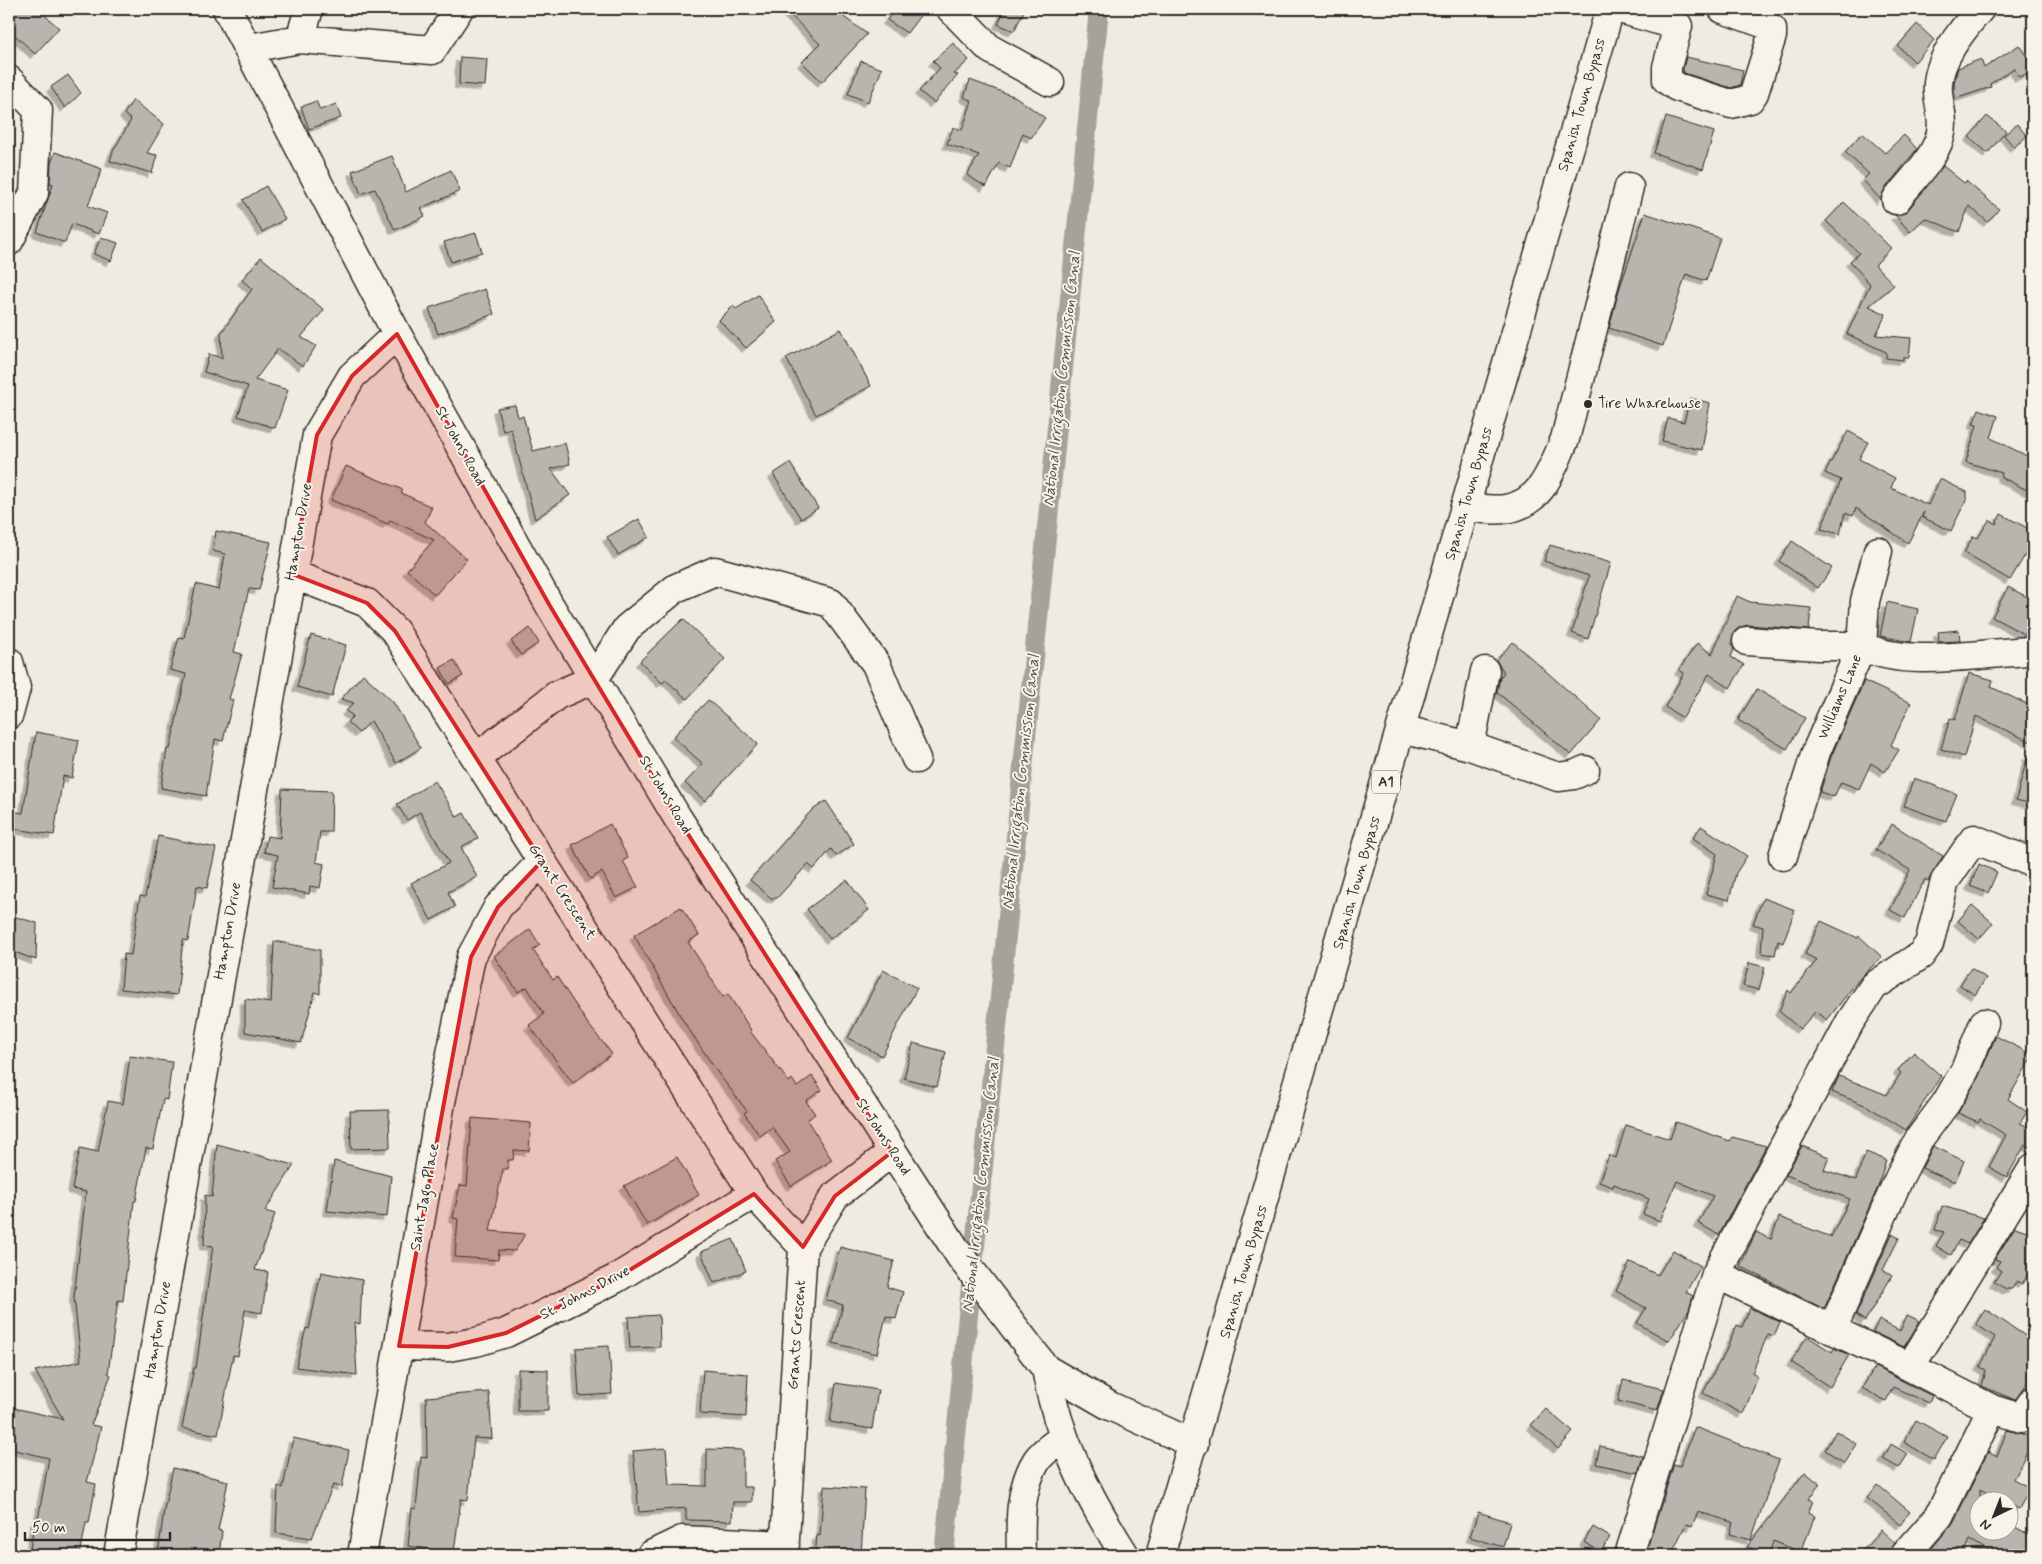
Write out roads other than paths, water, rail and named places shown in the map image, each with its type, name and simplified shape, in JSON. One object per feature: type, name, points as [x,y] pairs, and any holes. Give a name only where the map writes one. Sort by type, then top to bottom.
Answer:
[{"type":"street","name":"St Johns Road","points":[[227,9],[397,334],[594,679],[677,817],[960,1256],[985,1292],[1046,1369],[1110,1406],[1194,1444]]},
{"type":"street","points":[[300,39],[309,9]]},
{"type":"street","points":[[249,48],[300,39],[432,50],[459,9]]},
{"type":"street","points":[[951,9],[990,49],[1050,82]]},
{"type":"street","name":"Spanish Town Bypass","points":[[1160,1555],[1194,1444],[1610,9]]},
{"type":"street","points":[[1620,9],[1685,17],[1666,73],[1670,84],[1731,104],[1750,99],[1754,93],[1772,36],[1772,29],[1765,24],[1723,9]]},
{"type":"street","points":[[1896,200],[1932,153],[1940,137],[1942,125],[1937,75],[1958,39],[1980,9]]},
{"type":"street","points":[[9,80],[38,110],[34,193],[9,241]]},
{"type":"street","points":[[1466,507],[1503,509],[1529,500],[1541,490],[1550,473],[1567,430],[1629,187]]},
{"type":"street","name":"Hampton Drive","points":[[118,1555],[316,435],[352,376],[397,334]]},
{"type":"street","points":[[1747,641],[1818,646],[1862,646],[1866,601],[1878,551]]},
{"type":"street","points":[[476,758],[557,695],[594,679],[627,628],[676,588],[715,571],[831,603],[876,664],[916,759]]},
{"type":"street","name":"Grant Crescent","points":[[292,574],[367,603],[395,631],[754,1194],[803,1247]]},
{"type":"street","name":"Williams Lane","points":[[1783,856],[1816,752],[1862,646],[1870,650],[1903,657],[1966,656],[2033,651]]},
{"type":"street","points":[[9,662],[16,688],[9,714]]},
{"type":"street","points":[[1470,746],[1485,671]]},
{"type":"street","points":[[1401,729],[1470,746],[1558,777],[1574,775],[1586,770]]},
{"type":"street","points":[[1629,1555],[1716,1274],[1850,1022],[1874,986],[1922,955],[1929,944],[1945,881],[1974,839],[2033,863]]},
{"type":"street","name":"Saint Jago Place","points":[[362,1555],[441,1102],[471,957],[498,907],[542,861]]},
{"type":"street","points":[[1832,1330],[1899,1178],[1919,1139],[1946,1103],[1965,1070],[1984,1023]]},
{"type":"street","name":"Grants Crescent","points":[[784,1550],[803,1247],[835,1196],[892,1152]]},
{"type":"street","points":[[1910,1367],[2033,1168]]},
{"type":"street","name":"St. Johns Drive","points":[[399,1346],[448,1347],[476,1342],[506,1333],[615,1279],[754,1194]]},
{"type":"street","points":[[1716,1274],[1910,1367],[1992,1409],[2029,1414]]},
{"type":"street","points":[[1046,1369],[1051,1401],[1064,1437],[1091,1500],[1125,1555]]},
{"type":"street","points":[[1905,1555],[1939,1516],[1992,1409]]},
{"type":"street","points":[[1021,1555],[1020,1520],[1027,1479],[1038,1458],[1064,1437]]},
{"type":"street","points":[[650,1555],[682,1540],[784,1550]]},
{"type":"waterway","name":"National Irrigation Commission Canal","points":[[944,1555],[1099,9]]},
{"type":"place","name":"Tire Wharehouse","points":[[1588,404]]}]
